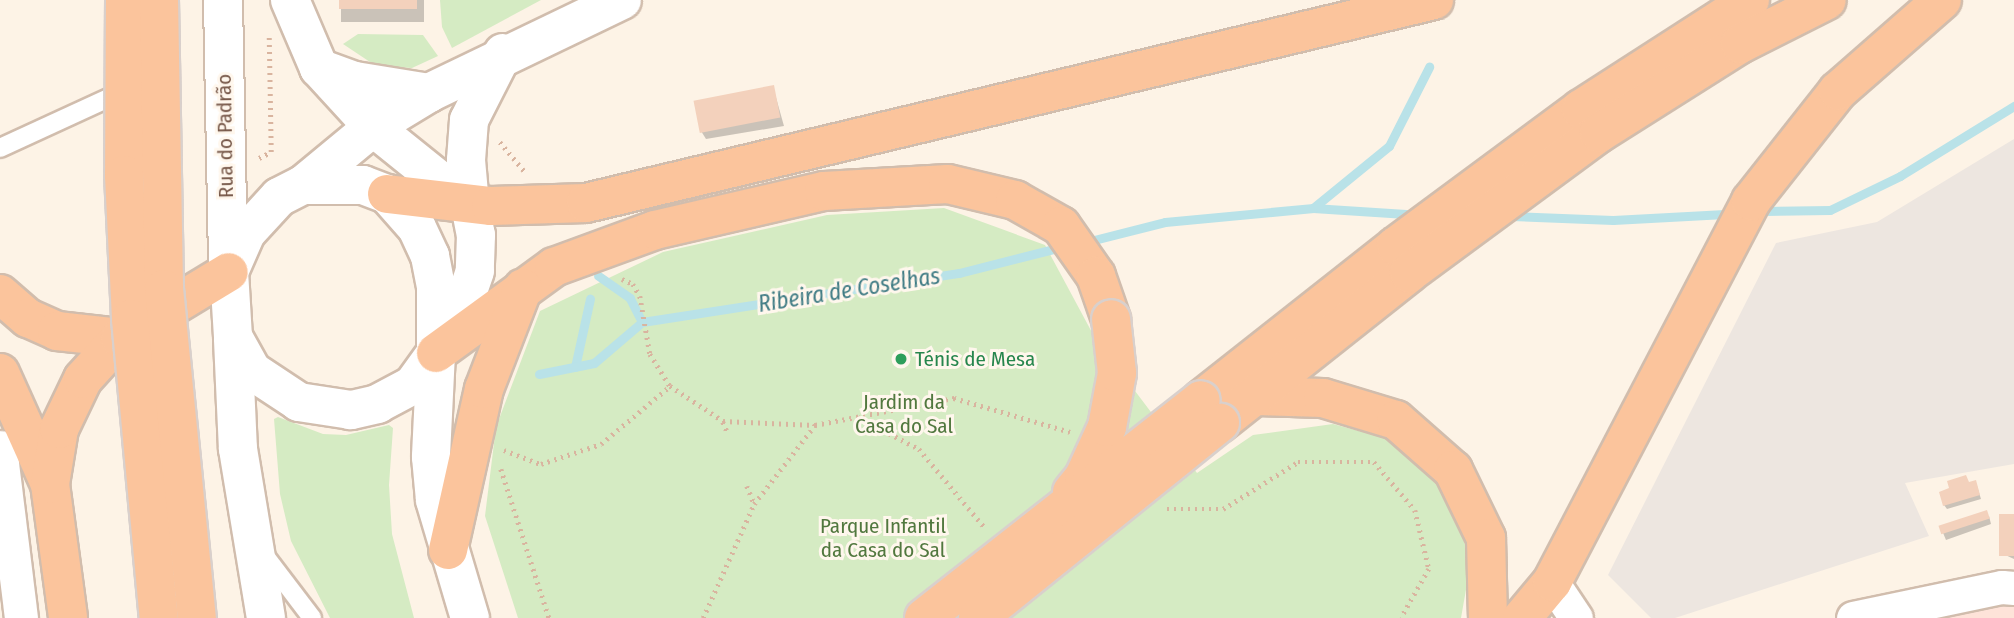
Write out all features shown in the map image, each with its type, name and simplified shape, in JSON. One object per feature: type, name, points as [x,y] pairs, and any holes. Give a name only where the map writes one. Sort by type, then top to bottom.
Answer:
[{"type":"highway","points":[[124,0],[124,175],[131,320],[159,618]]},
{"type":"highway","points":[[159,0],[163,289],[187,552],[197,618]]},
{"type":"highway","points":[[387,194],[470,205],[534,208],[586,203],[1434,0]]},
{"type":"highway","points":[[978,618],[1396,246],[1581,109],[1750,0]]},
{"type":"highway","points":[[924,618],[1210,412],[1257,396],[1409,273],[1599,133],[1740,44],[1827,0]]},
{"type":"highway","points":[[1522,618],[1552,582],[1751,201],[1838,91],[1942,0]]},
{"type":"highway","points":[[436,353],[523,286],[554,267],[655,229],[824,191],[948,184],[1015,200],[1061,226],[1096,276],[1111,319],[1117,373],[1107,427],[1084,477],[1043,534]]},
{"type":"highway","points":[[68,618],[50,484],[59,429],[83,379],[120,338],[229,272]]},
{"type":"highway","points":[[448,550],[484,389],[523,286]]},
{"type":"highway","points":[[0,294],[28,318],[57,331],[120,338]]},
{"type":"highway","points":[[0,373],[50,484]]},
{"type":"highway","points":[[1257,396],[1323,398],[1396,420],[1454,470],[1486,538],[1488,618]]},
{"type":"highway","points":[[187,552],[208,618]]},
{"type":"main road","name":"Rua do Padrão","points":[[223,0],[229,272]]},
{"type":"main road","points":[[290,0],[319,68],[373,127],[470,205]]},
{"type":"main road","points":[[266,618],[250,537],[238,449],[229,272],[261,213],[279,197],[303,185],[373,127],[429,93],[503,54],[622,0]]},
{"type":"main road","points":[[233,337],[252,371],[288,396],[325,409],[352,410],[398,396],[413,385],[462,309],[475,271],[476,235],[466,160],[469,120],[503,54]]},
{"type":"main road","points":[[319,68],[355,81],[429,93]]},
{"type":"main road","points":[[303,185],[343,182],[387,194],[417,228],[430,256],[436,287],[431,457],[435,500],[470,618]]},
{"type":"street","points":[[0,447],[21,618]]},
{"type":"street","points":[[1552,582],[1576,618]]},
{"type":"street","points":[[1853,618],[2002,587],[2014,588]]},
{"type":"lane","points":[[0,148],[95,107],[142,81],[149,69],[149,0]]},
{"type":"lane","points":[[951,618],[1043,534]]},
{"type":"lane","points":[[250,537],[312,618]]},
{"type":"path","points":[[494,135],[529,177]]},
{"type":"path","points":[[618,277],[633,284],[642,306],[650,354],[670,386],[723,421],[815,425],[954,398],[1081,435]]},
{"type":"path","points":[[493,446],[541,464],[601,444],[670,386]]},
{"type":"path","points":[[858,416],[919,449],[989,534],[998,526]]},
{"type":"path","points":[[723,421],[728,434]]},
{"type":"path","points":[[703,618],[754,504],[815,425]]},
{"type":"path","points":[[497,458],[549,618]]},
{"type":"path","points":[[1162,508],[1223,509],[1298,462],[1374,461],[1415,510],[1429,569],[1401,618]]},
{"type":"path","points":[[747,486],[754,504]]},
{"type":"shaded area","points":[[2014,139],[2014,464],[1905,483],[1929,536],[1675,618],[1651,618],[1608,575],[1776,243],[1877,222]]},
{"type":"shaded area","points":[[2014,601],[2014,618],[1893,618]]},
{"type":"green space","points":[[440,0],[541,0],[452,48],[442,27]]},
{"type":"green space","points":[[358,34],[423,35],[438,56],[412,68],[376,66],[343,44]]},
{"type":"green space","name":"Jardim da Casa do Sal","points":[[944,208],[1045,245],[1095,338],[1197,473],[1253,435],[1333,424],[1396,441],[1446,491],[1471,561],[1461,618],[518,618],[485,516],[496,427],[540,311],[663,252],[827,215]]},
{"type":"green space","points":[[278,417],[323,434],[346,435],[389,425],[393,428],[389,485],[392,534],[414,618],[330,618],[291,541],[280,494],[274,419]]},
{"type":"building","points":[[339,0],[417,0],[417,9],[339,9]]},
{"type":"building","points":[[774,85],[780,117],[700,133],[694,101]]},
{"type":"building","points":[[1966,475],[1969,482],[1976,480],[1980,495],[1943,506],[1939,492],[1949,488],[1947,481]]},
{"type":"building","points":[[1987,510],[1990,519],[1941,534],[1938,526]]},
{"type":"building","points":[[1999,514],[2014,514],[2014,556],[1999,556]]},
{"type":"waterway","points":[[1090,241],[1165,222],[1313,208],[1389,146],[1429,67]]},
{"type":"waterway","name":"Ribeira de Coselhas","points":[[1764,211],[1830,210],[1900,176],[2014,106]]},
{"type":"waterway","points":[[1313,208],[1406,214]]},
{"type":"waterway","points":[[1511,216],[1613,220],[1725,214]]},
{"type":"waterway","name":"Ribeira de Coselhas","points":[[642,322],[959,273],[1054,249]]},
{"type":"waterway","points":[[539,374],[594,363],[642,322],[630,298],[598,276]]},
{"type":"waterway","points":[[575,367],[590,299]]},
{"type":"place","name":"Ténis de Mesa","points":[[901,359]]},
{"type":"park label","name":"Parque Infantil da Casa do Sal","points":[[883,538]]}]
